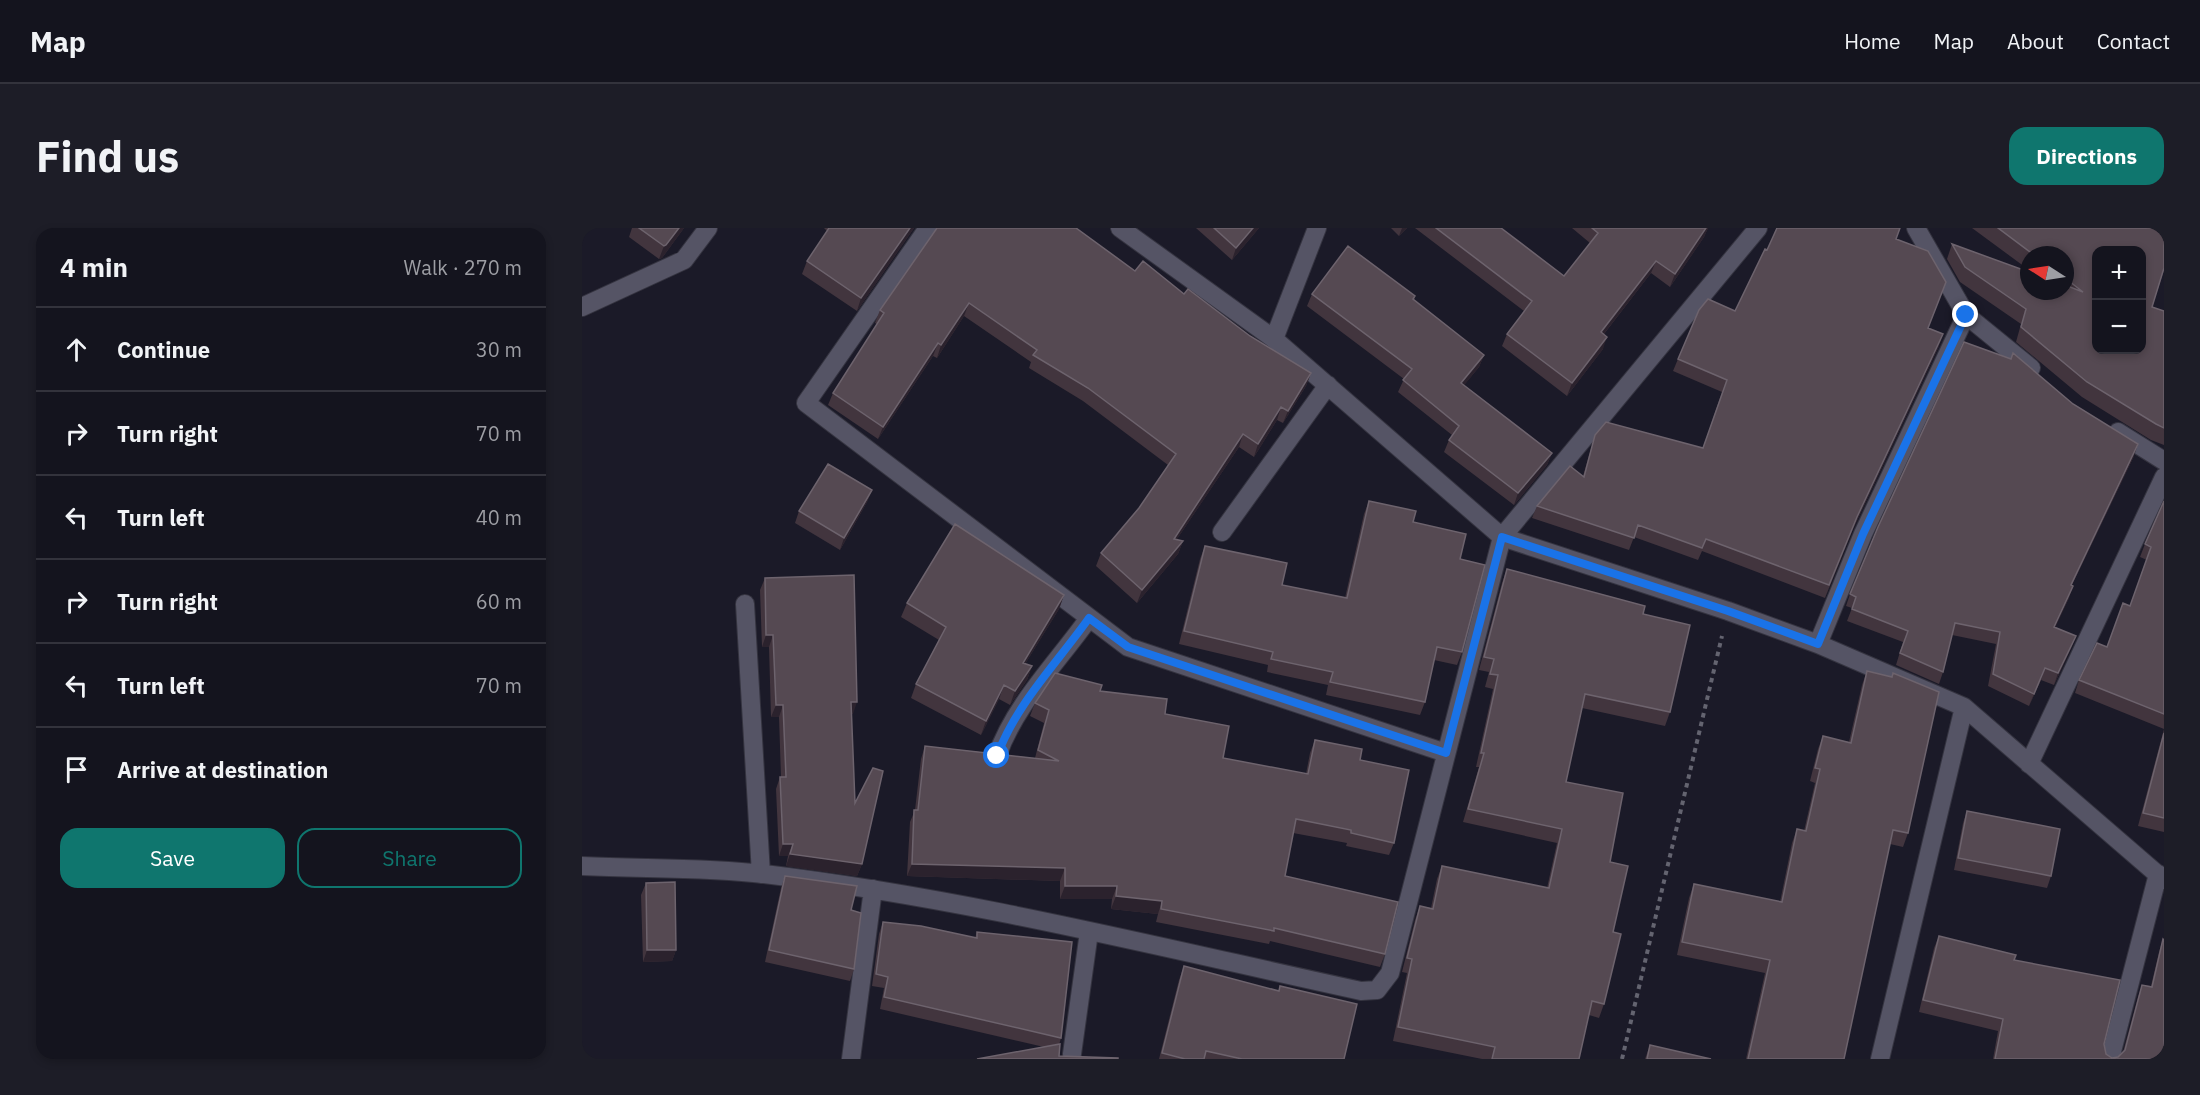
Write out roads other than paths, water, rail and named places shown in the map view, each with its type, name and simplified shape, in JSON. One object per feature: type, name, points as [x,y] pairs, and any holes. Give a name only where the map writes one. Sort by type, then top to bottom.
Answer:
[{"type":"street","points":[[582,307],[684,260],[708,228]]},
{"type":"street","points":[[928,228],[806,403],[1128,647],[1446,753]]},
{"type":"street","points":[[1120,228],[1274,339],[1502,537],[1728,611],[1818,644],[1964,707],[2161,877],[2110,1059]]},
{"type":"street","points":[[1274,339],[1317,228]]},
{"type":"street","points":[[582,866],[761,874],[873,890],[1089,932],[1361,992],[1377,990],[1390,973],[1502,537],[1758,228]]},
{"type":"street","points":[[1916,228],[1966,315],[2048,383]]},
{"type":"street","points":[[1818,644],[1863,534],[1966,315]]},
{"type":"street","points":[[1222,532],[1328,385]]},
{"type":"street","points":[[2105,424],[2164,460]]},
{"type":"street","points":[[2029,764],[2164,477]]},
{"type":"street","points":[[745,604],[761,874]]},
{"type":"street","points":[[997,756],[1024,702],[1089,618]]},
{"type":"street","points":[[1880,1059],[1964,707]]},
{"type":"street","points":[[851,1059],[873,890]]},
{"type":"street","points":[[1072,1054],[1089,932]]}]
